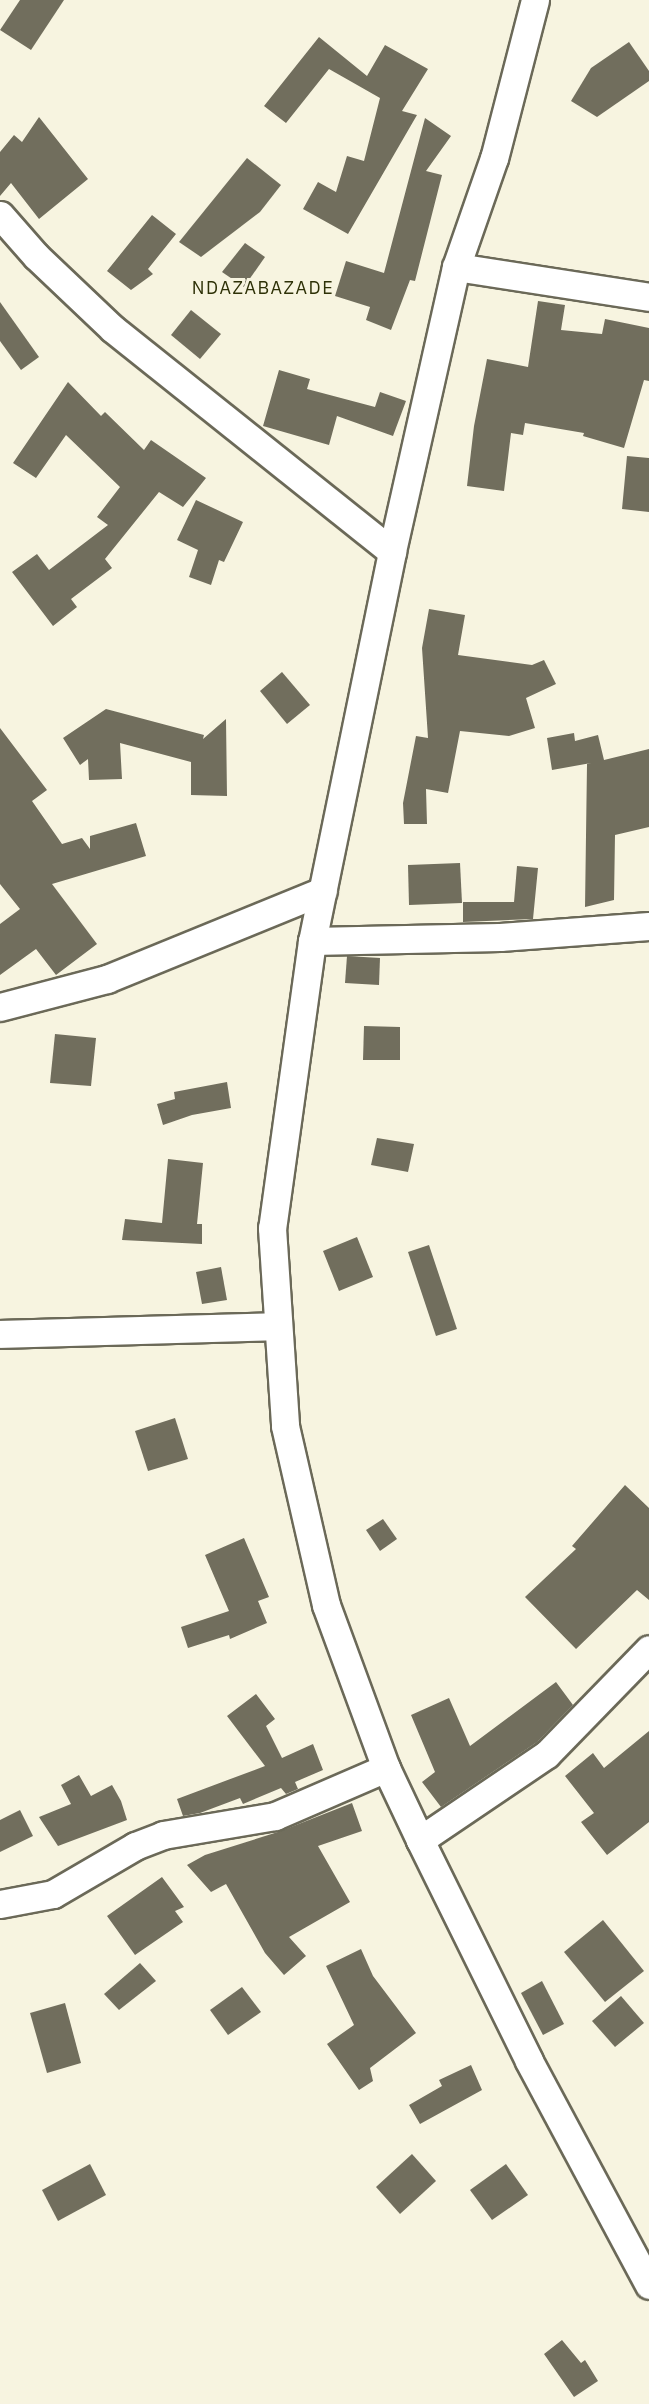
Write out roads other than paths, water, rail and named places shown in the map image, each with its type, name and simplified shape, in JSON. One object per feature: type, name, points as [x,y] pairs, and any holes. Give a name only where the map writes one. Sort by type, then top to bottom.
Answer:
[{"type":"street","points":[[536,0],[494,158],[456,267],[392,552],[312,941],[272,1228],[285,1426],[326,1605],[387,1768],[420,1840],[529,2061],[649,2286]]},
{"type":"street","points":[[0,215],[36,256],[113,328],[392,552]]},
{"type":"street","points":[[456,267],[649,297]]},
{"type":"street","points":[[0,1007],[107,979],[323,891]]},
{"type":"street","points":[[312,941],[500,937],[649,926]]},
{"type":"street","points":[[0,1334],[278,1326]]},
{"type":"street","points":[[420,1840],[548,1754],[649,1649]]},
{"type":"street","points":[[0,1904],[53,1894],[135,1846],[163,1835],[276,1816],[387,1768]]},
{"type":"district","name":"NDAZABAZADE","points":[[263,288]]}]
